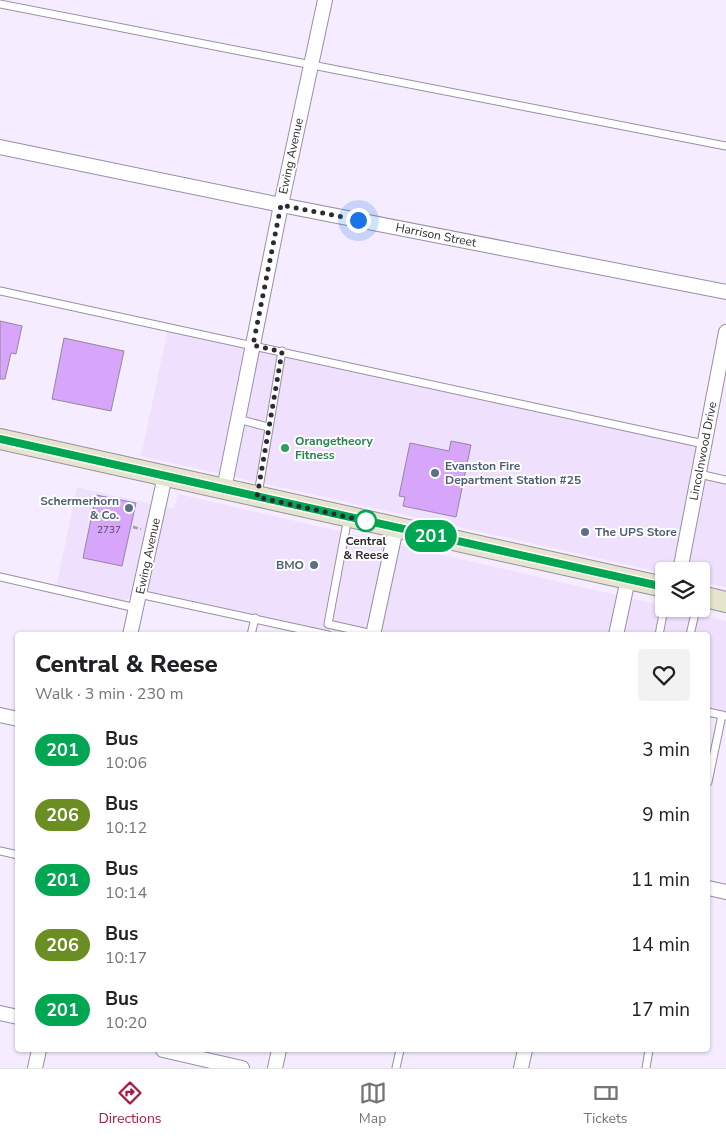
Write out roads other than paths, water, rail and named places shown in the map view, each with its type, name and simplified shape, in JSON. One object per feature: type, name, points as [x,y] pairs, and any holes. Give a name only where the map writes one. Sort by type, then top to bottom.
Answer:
[{"type":"main road","points":[[0,439],[655,586]]},
{"type":"main road","points":[[710,598],[726,602]]},
{"type":"street","name":"Ewing Avenue","points":[[224,489],[281,205],[325,0]]},
{"type":"street","name":"Harrison Street","points":[[0,146],[281,205],[726,292]]},
{"type":"street","name":"Lincolnwood Drive","points":[[682,562],[726,332]]},
{"type":"street","name":"Ewing Avenue","points":[[131,632],[165,476]]},
{"type":"street","points":[[374,632],[396,528]]},
{"type":"street","points":[[617,632],[628,579]]},
{"type":"street","points":[[0,715],[15,718]]},
{"type":"street","points":[[710,888],[726,892]]},
{"type":"street","points":[[0,1013],[15,1016]]},
{"type":"street","points":[[35,1068],[39,1052]]},
{"type":"street","points":[[172,1052],[242,1068]]},
{"type":"street","points":[[275,1068],[279,1052]]},
{"type":"street","points":[[521,1068],[525,1052]]},
{"type":"lane","points":[[0,4],[726,146]]},
{"type":"lane","points":[[0,291],[704,444]]},
{"type":"lane","points":[[257,497],[282,352]]},
{"type":"lane","points":[[238,419],[268,427]]},
{"type":"lane","points":[[699,474],[726,480]]},
{"type":"lane","points":[[348,517],[328,624],[361,632]]},
{"type":"lane","points":[[0,577],[136,608]]},
{"type":"lane","points":[[139,594],[315,632]]},
{"type":"lane","points":[[660,632],[662,617]]},
{"type":"lane","points":[[691,632],[694,617]]},
{"type":"lane","points":[[252,632],[255,618]]},
{"type":"lane","points":[[710,712],[724,716],[710,774]]},
{"type":"lane","points":[[0,851],[15,854]]},
{"type":"lane","points":[[396,1068],[400,1052]]},
{"type":"lane","points":[[646,1068],[649,1052]]},
{"type":"place","name":"Orangetheory Fitness","points":[[285,448]]},
{"type":"place","name":"Evanston Fire Department Station #25","points":[[435,473]]},
{"type":"place","name":"Schermerhorn & Co.","points":[[129,508]]},
{"type":"place","name":"Central & Reese","points":[[366,521]]},
{"type":"place","name":"The UPS Store","points":[[585,532]]},
{"type":"place","name":"BMO","points":[[314,565]]}]
